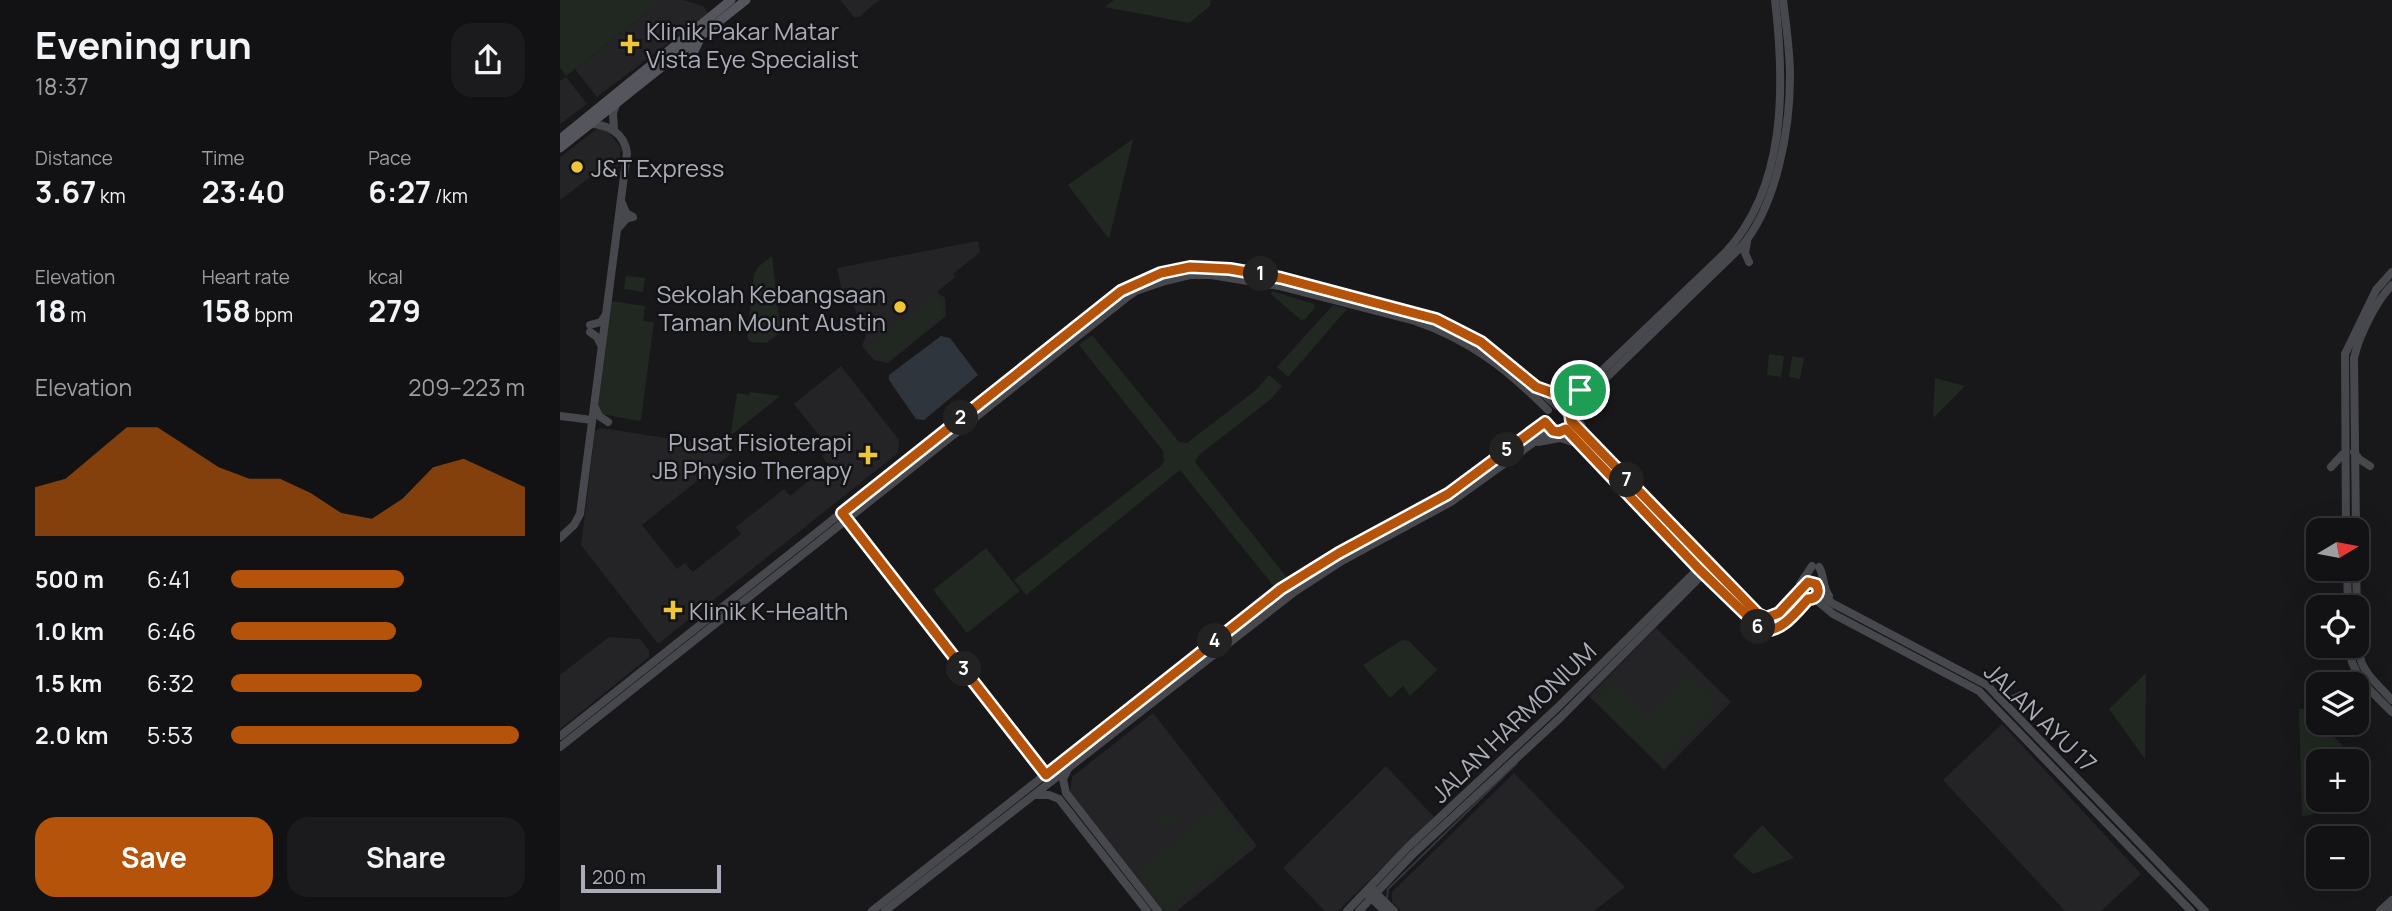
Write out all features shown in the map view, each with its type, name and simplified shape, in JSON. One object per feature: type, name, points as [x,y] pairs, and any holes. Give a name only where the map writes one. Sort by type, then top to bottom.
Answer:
[{"type":"main road","points":[[560,139],[731,0]]},
{"type":"main road","points":[[560,148],[617,102],[688,53],[704,34],[746,0]]},
{"type":"main road","points":[[673,48],[688,53]]},
{"type":"street","points":[[1536,427],[1548,426],[1559,432],[1565,415],[1580,390],[1725,253],[1749,220],[1765,182],[1780,113],[1781,54],[1775,0]]},
{"type":"street","points":[[1749,262],[1745,253],[1748,239],[1767,201],[1784,142],[1790,77],[1785,0]]},
{"type":"street","points":[[614,130],[613,113],[617,102]]},
{"type":"street","points":[[560,538],[580,514],[627,149],[614,130],[603,124],[588,124]]},
{"type":"street","points":[[618,230],[623,221],[633,217],[626,213],[622,200]]},
{"type":"street","points":[[1565,415],[1748,239]]},
{"type":"street","points":[[2346,518],[2345,354],[2376,290],[2392,272]]},
{"type":"street","points":[[560,736],[764,580],[1098,315],[1136,291],[1176,278],[1211,275],[1254,281],[1382,312],[1440,330],[1477,350],[1565,415],[1586,443],[1687,556],[1762,630],[1777,628],[1813,596],[1816,584],[1804,584],[1801,592],[1788,605],[1773,616],[1762,617],[1586,443],[1579,420],[1582,401]]},
{"type":"street","points":[[2356,518],[2354,358],[2382,297],[2392,285]]},
{"type":"street","points":[[601,355],[597,337],[590,329],[601,322],[608,307]]},
{"type":"street","points":[[1532,389],[1564,397],[1580,390]]},
{"type":"street","points":[[886,911],[1293,593],[1342,561],[1451,502],[1532,444],[1548,426],[1548,411],[1532,389]]},
{"type":"street","points":[[872,911],[1281,589],[1339,553],[1448,494],[1536,427],[1541,410],[1532,389]]},
{"type":"street","points":[[575,418],[595,401]]},
{"type":"street","points":[[589,435],[594,427],[608,422],[597,414],[595,401]]},
{"type":"street","points":[[1548,411],[1565,415]]},
{"type":"street","points":[[560,416],[592,420]]},
{"type":"street","points":[[575,418],[589,435]]},
{"type":"street","points":[[1532,444],[1560,438],[1586,443]]},
{"type":"street","points":[[2354,452],[2370,466]]},
{"type":"street","points":[[2331,467],[2344,453]]},
{"type":"street","points":[[845,516],[1046,775]]},
{"type":"street","points":[[1687,556],[1692,581],[1715,584]]},
{"type":"street","name":"JALAN HARMONIUM","points":[[1359,911],[1408,848],[1709,564]]},
{"type":"street","points":[[1788,605],[1816,566],[1822,571],[1830,607],[1811,606],[1793,615]]},
{"type":"street","points":[[560,747],[764,580]]},
{"type":"street","name":"JALAN AYU 17","points":[[1801,592],[1813,596],[1979,691],[2191,911]]},
{"type":"street","name":"JALAN AYU 17","points":[[1830,607],[1969,674],[1996,694],[2205,911]]},
{"type":"street","points":[[2351,658],[2357,674],[2392,712]]},
{"type":"street","points":[[2360,658],[2364,669],[2392,700]]},
{"type":"street","points":[[1996,694],[2008,701],[2022,695]]},
{"type":"street","points":[[1070,766],[1063,779],[1063,796],[1147,911]]},
{"type":"street","points":[[1033,796],[1063,796],[1158,911]]},
{"type":"street","points":[[1371,893],[1385,907]]},
{"type":"street","name":"JALAN HARMONIUM","points":[[1347,911],[1371,893]]},
{"type":"street","points":[[2380,911],[2392,900]]},
{"type":"shaded area","points":[[560,0],[663,0],[566,76],[560,67]]},
{"type":"shaded area","points":[[663,0],[683,0],[703,6],[708,13],[597,97],[575,69]]},
{"type":"shaded area","points":[[840,0],[879,0],[859,17],[854,17]]},
{"type":"shaded area","points":[[1114,0],[1211,0],[1210,6],[1189,23],[1105,7]]},
{"type":"shaded area","points":[[566,77],[587,104],[560,124],[560,81]]},
{"type":"shaded area","points":[[597,129],[606,129],[621,148],[617,175],[606,174],[607,164],[560,200],[560,157]]},
{"type":"shaded area","points":[[1133,139],[1131,149],[1109,239],[1068,185]]},
{"type":"shaded area","name":"Sekolah Kebangsaan Taman Mount Austin","points":[[978,241],[980,252],[953,274],[955,277],[937,292],[945,298],[946,316],[888,363],[874,360],[862,346],[866,336],[846,288],[842,291],[837,268]]},
{"type":"shaded area","points":[[772,256],[779,318],[784,324],[784,330],[766,343],[750,342],[747,337],[754,274],[759,266]]},
{"type":"shaded area","points":[[626,276],[645,278],[643,292],[624,289]]},
{"type":"shaded area","points":[[1272,291],[1314,304],[1315,307],[1301,320],[1271,294]]},
{"type":"shaded area","points":[[935,296],[941,301],[943,315],[887,361],[876,357],[867,347]]},
{"type":"shaded area","points":[[611,301],[645,306],[643,321],[654,322],[639,421],[602,414],[598,409]]},
{"type":"shaded area","points":[[1333,305],[1347,309],[1288,377],[1277,367]]},
{"type":"shaded area","points":[[1092,335],[1179,442],[1187,443],[1256,390],[1269,375],[1282,386],[1271,399],[1199,455],[1195,462],[1288,579],[1276,589],[1180,470],[1026,595],[1014,580],[1164,461],[1163,451],[1079,345]]},
{"type":"shaded area","points":[[941,336],[950,338],[978,375],[924,420],[916,419],[889,380],[889,375]]},
{"type":"shaded area","points":[[1769,354],[1784,356],[1781,377],[1767,375]]},
{"type":"shaded area","points":[[1792,356],[1804,358],[1800,379],[1789,377]]},
{"type":"shaded area","points":[[841,366],[899,440],[898,453],[658,644],[581,545],[595,431],[601,428],[737,449],[642,525],[677,569],[685,563],[693,572],[741,534],[736,527],[784,489],[790,496],[828,465],[822,456],[830,449],[794,404]]},
{"type":"shaded area","points":[[1935,378],[1965,386],[1933,418]]},
{"type":"shaded area","points":[[750,392],[780,396],[731,433],[737,393],[749,395]]},
{"type":"shaded area","points":[[986,548],[1020,591],[967,633],[933,590]]},
{"type":"shaded area","points":[[1656,628],[1731,702],[1664,770],[1589,696]]},
{"type":"shaded area","points":[[609,637],[640,639],[649,651],[649,657],[560,729],[560,675]]},
{"type":"shaded area","points":[[1402,640],[1409,641],[1437,670],[1410,696],[1403,686],[1390,698],[1363,665]]},
{"type":"shaded area","points":[[2146,673],[2145,759],[2109,709]]},
{"type":"shaded area","points":[[1689,674],[1719,704],[1660,764],[1596,700],[1612,683],[1647,717]]},
{"type":"shaded area","points":[[2299,708],[2306,710],[2306,735],[2332,735],[2346,749],[2306,749],[2306,812],[2317,812],[2302,816]]},
{"type":"shaded area","points":[[1153,713],[1257,846],[1177,911],[1163,911],[1070,792],[1072,777]]},
{"type":"shaded area","points":[[2002,724],[2141,874],[2101,911],[2065,911],[1943,780]]},
{"type":"shaded area","points":[[1386,766],[1434,817],[1338,911],[1325,911],[1283,868]]},
{"type":"shaded area","points":[[1514,773],[1625,887],[1594,911],[1401,911],[1392,902],[1392,892]]},
{"type":"shaded area","points":[[1219,805],[1250,845],[1167,911],[1136,873]]},
{"type":"shaded area","points":[[1170,808],[1177,817],[1162,829],[1155,821]]},
{"type":"shaded area","points":[[1762,825],[1794,858],[1753,874],[1733,856]]},
{"type":"waterway","points":[[1387,899],[1388,889],[1517,763]]},
{"type":"place","name":"Klinik Pakar Matar Vista Eye Specialist","points":[[630,44]]},
{"type":"place","name":"J&T Express","points":[[577,167]]},
{"type":"place","name":"Sekolah Kebangsaan Taman Mount Austin","points":[[900,307]]},
{"type":"place","name":"Pusat Fisioterapi JB Physio Therapy","points":[[868,455]]},
{"type":"place","name":"Klinik K-Health","points":[[673,610]]},
{"type":"route","points":[[1190,267],[1230,269],[1281,278],[1395,306],[1451,325],[1481,342],[1536,387],[1549,393],[1564,397],[1580,390],[1564,407],[1570,413],[1571,421],[1758,614],[1766,618],[1779,613],[1808,582],[1814,582],[1818,586],[1816,597],[1808,599],[1777,628],[1765,631],[1757,627],[1566,429],[1553,431],[1545,422],[1464,484],[1339,553],[1281,589],[1046,775],[842,513],[1121,291],[1146,278],[1190,267]]}]
